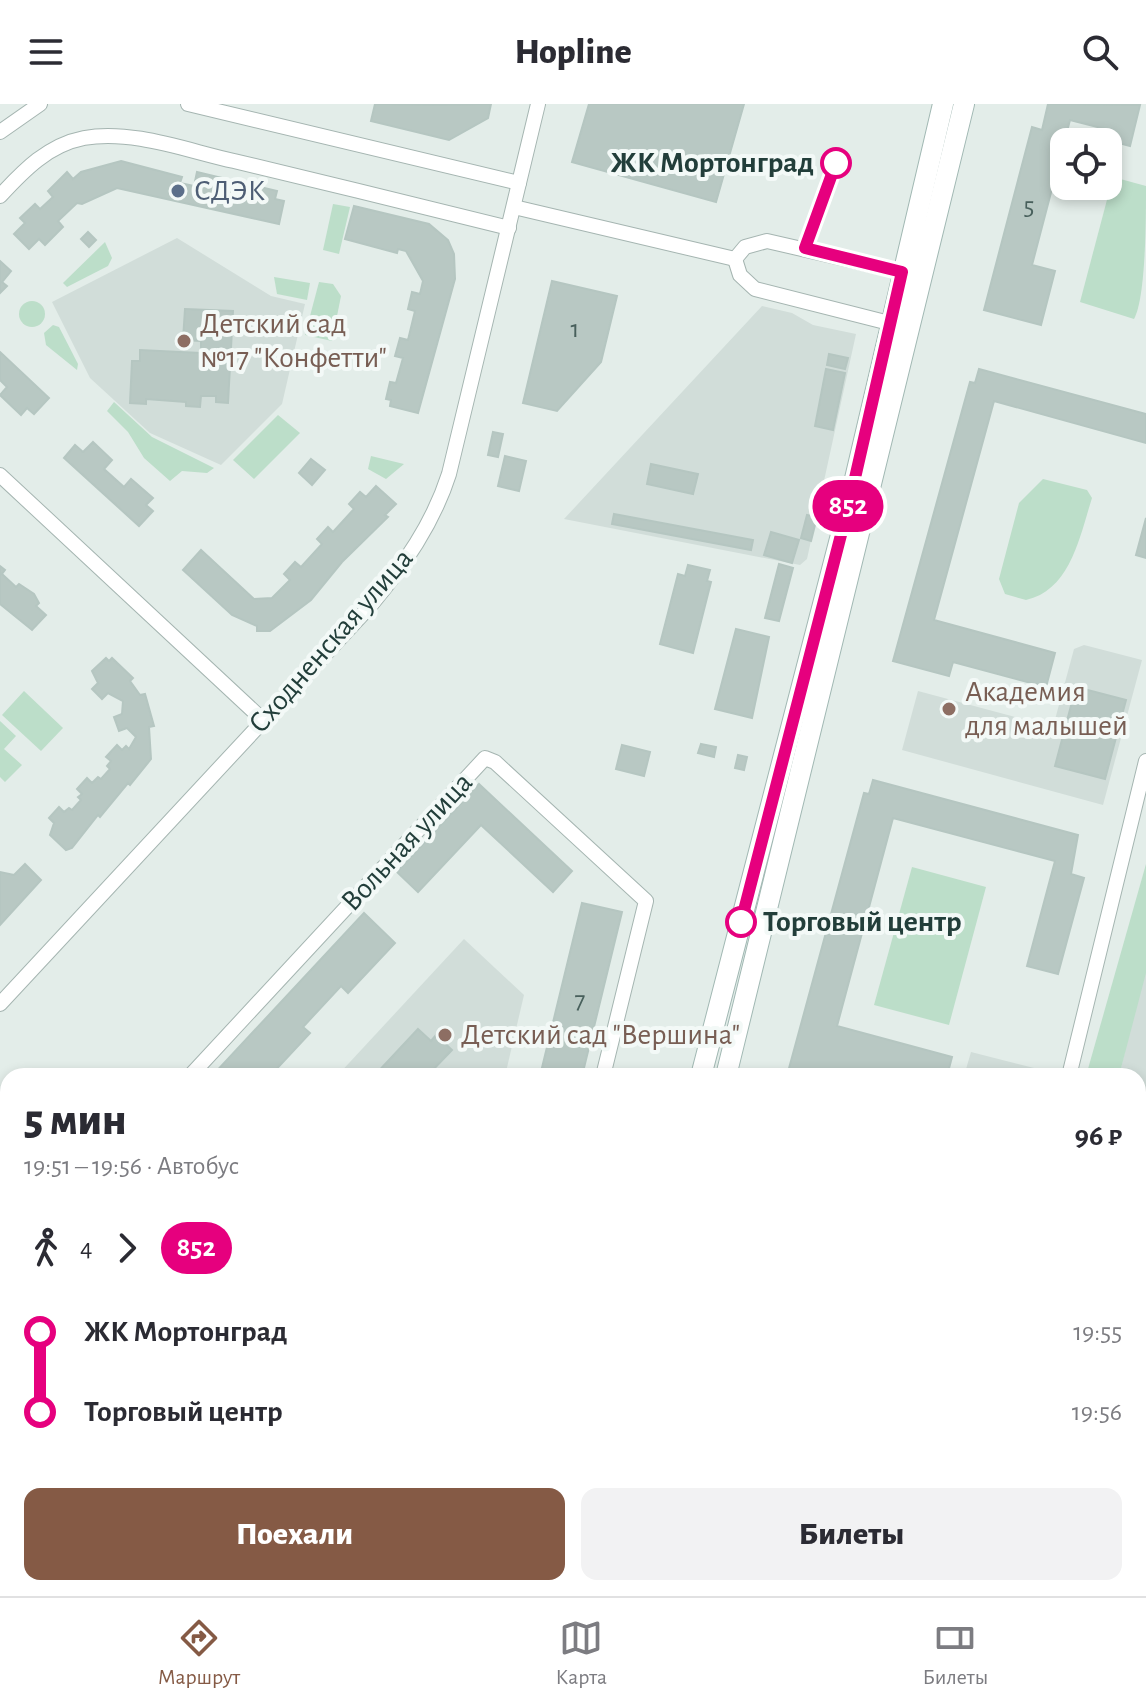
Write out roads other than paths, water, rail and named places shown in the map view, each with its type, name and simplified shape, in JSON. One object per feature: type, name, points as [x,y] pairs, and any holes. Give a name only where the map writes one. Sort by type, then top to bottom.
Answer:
[{"type":"main road","points":[[728,1068],[899,326],[902,272],[943,104]]},
{"type":"main road","points":[[703,1068],[850,500],[899,326],[922,277],[964,104]]},
{"type":"street","points":[[0,132],[40,104]]},
{"type":"street","points":[[188,104],[519,183]]},
{"type":"street","name":"Сходненская улица","points":[[0,1004],[378,597],[433,515],[449,474],[538,104]]},
{"type":"street","points":[[0,196],[48,152],[67,142],[100,135],[193,152],[509,228]]},
{"type":"street","points":[[514,207],[735,259]]},
{"type":"street","points":[[735,259],[745,247],[767,241],[922,277]]},
{"type":"street","points":[[735,259],[740,275],[755,289],[899,326]]},
{"type":"street","points":[[0,475],[264,721]]},
{"type":"street","name":"Вольная улица","points":[[197,1068],[485,758],[495,762],[646,901],[605,1068]]},
{"type":"street","points":[[1071,1068],[1146,761]]},
{"type":"place","name":"ЖК Мортонград","points":[[836,163]]},
{"type":"place","name":"СДЭК","points":[[178,191]]},
{"type":"place","name":"Детский сад №17 \"Конфетти\"","points":[[184,341]]},
{"type":"place","name":"Академия для малышей","points":[[949,709]]},
{"type":"place","name":"Торговый центр","points":[[741,922]]},
{"type":"place","name":"Детский сад \"Вершина\"","points":[[445,1035]]}]
